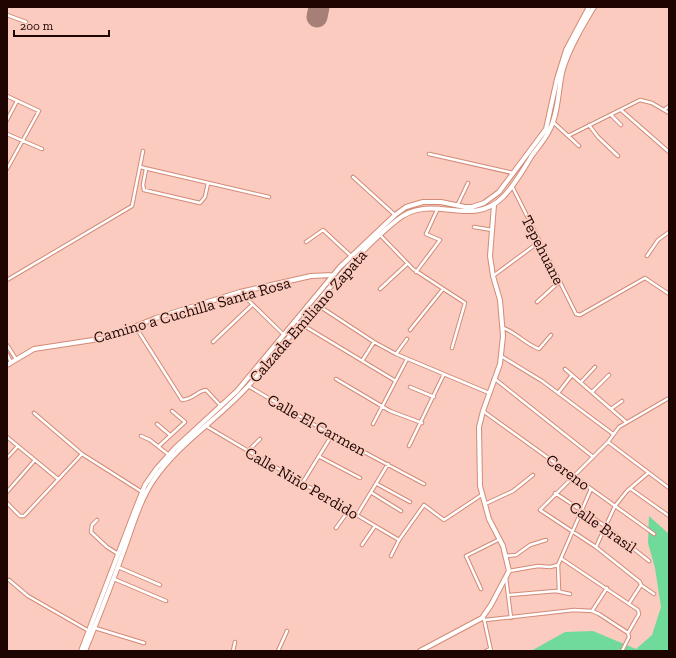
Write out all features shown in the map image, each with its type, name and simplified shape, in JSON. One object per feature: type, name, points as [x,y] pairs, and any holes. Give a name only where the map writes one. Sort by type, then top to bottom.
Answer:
[{"type":"main road","name":"Calzada Emiliano Zapata","points":[[85,651],[135,520],[154,480],[168,461],[248,386],[298,322],[332,275],[395,215],[406,207],[423,202],[441,202],[457,206],[472,207],[484,203],[499,192],[514,174],[546,129],[557,79],[566,50],[589,7]]},
{"type":"main road","name":"Calzada Emiliano Zapata","points":[[81,651],[142,492],[150,478],[169,455],[221,406],[251,375],[284,335],[316,304],[344,270],[397,220],[409,212],[423,207],[464,212],[487,208],[494,205],[504,195],[550,130],[553,122],[561,80],[570,51],[594,7]]},
{"type":"main road","points":[[484,203],[484,206],[487,208]]},
{"type":"main road","points":[[420,651],[483,619],[509,570],[500,539],[489,519],[480,486],[479,427],[482,411],[495,380],[502,356],[500,300],[493,276],[490,256],[494,205]]},
{"type":"main road","name":"Camino a Cuchilla Santa Rosa","points":[[7,364],[34,349],[106,338],[135,326],[240,292],[311,276],[332,275]]},
{"type":"street","points":[[7,15],[26,22]]},
{"type":"street","points":[[7,96],[39,111],[7,169]]},
{"type":"street","points":[[568,136],[640,100],[652,104],[669,113]]},
{"type":"street","points":[[7,120],[18,101]]},
{"type":"street","points":[[664,110],[669,106]]},
{"type":"street","points":[[621,110],[669,152]]},
{"type":"street","points":[[611,115],[621,125]]},
{"type":"street","points":[[553,122],[579,146]]},
{"type":"street","points":[[589,125],[598,137],[618,156]]},
{"type":"street","points":[[7,134],[42,149]]},
{"type":"street","points":[[7,280],[132,206],[144,151]]},
{"type":"street","points":[[430,154],[514,174]]},
{"type":"street","points":[[140,168],[269,197]]},
{"type":"street","points":[[146,169],[143,185],[144,190],[183,200],[202,202],[208,183]]},
{"type":"street","points":[[353,177],[395,215]]},
{"type":"street","points":[[457,206],[468,183]]},
{"type":"street","name":"Tepehuane","points":[[511,186],[576,314],[580,315],[645,278],[669,294]]},
{"type":"street","points":[[416,272],[440,240],[426,234],[439,208]]},
{"type":"street","points":[[474,227],[492,230]]},
{"type":"street","points":[[306,242],[323,230],[351,256]]},
{"type":"street","points":[[648,256],[658,240],[669,232]]},
{"type":"street","points":[[380,235],[416,272],[465,303],[452,348]]},
{"type":"street","points":[[665,236],[669,240]]},
{"type":"street","points":[[493,276],[539,242]]},
{"type":"street","points":[[380,289],[407,264]]},
{"type":"street","points":[[537,302],[559,282]]},
{"type":"street","points":[[410,330],[443,289]]},
{"type":"street","points":[[240,292],[284,335]]},
{"type":"street","points":[[316,304],[374,342],[396,354],[490,393]]},
{"type":"street","points":[[213,342],[252,305]]},
{"type":"street","points":[[298,322],[394,380]]},
{"type":"street","points":[[135,326],[182,400],[190,400],[203,390],[206,390],[221,406]]},
{"type":"street","points":[[502,328],[511,331],[520,339],[539,348],[551,335]]},
{"type":"street","points":[[396,354],[407,339]]},
{"type":"street","points":[[362,361],[374,342]]},
{"type":"street","points":[[7,345],[14,361]]},
{"type":"street","points":[[7,354],[14,361]]},
{"type":"street","points":[[502,356],[558,393],[614,434]]},
{"type":"street","points":[[373,424],[383,407],[394,380],[407,359]]},
{"type":"street","points":[[580,382],[595,367]]},
{"type":"street","points":[[565,369],[626,422]]},
{"type":"street","points":[[409,446],[422,423],[444,374]]},
{"type":"street","points":[[558,393],[572,375]]},
{"type":"street","points":[[592,392],[609,375]]},
{"type":"street","points":[[336,379],[383,407],[422,423]]},
{"type":"street","points":[[495,380],[592,456]]},
{"type":"street","name":"Calle El Carmen","points":[[248,386],[332,435],[424,484]]},
{"type":"street","points":[[410,387],[434,397]]},
{"type":"street","points":[[654,594],[596,548],[540,510],[626,422],[669,398]]},
{"type":"street","points":[[611,409],[622,401]]},
{"type":"street","points":[[159,446],[185,422],[172,411]]},
{"type":"street","name":"Cereno","points":[[482,411],[654,534]]},
{"type":"street","points":[[34,413],[82,454],[142,492]]},
{"type":"street","points":[[157,424],[170,435]]},
{"type":"street","name":"Calle Niño Perdido","points":[[206,426],[399,540]]},
{"type":"street","points":[[303,482],[320,457],[332,435]]},
{"type":"street","points":[[141,436],[159,446],[169,455]]},
{"type":"street","points":[[7,437],[58,479]]},
{"type":"street","points":[[248,451],[260,439]]},
{"type":"street","points":[[608,442],[669,488]]},
{"type":"street","points":[[7,458],[18,446]]},
{"type":"street","points":[[7,504],[22,517],[82,454]]},
{"type":"street","points":[[320,457],[360,478]]},
{"type":"street","points":[[7,492],[35,460]]},
{"type":"street","points":[[357,515],[372,493],[388,464]]},
{"type":"street","points":[[596,548],[615,506],[648,473]]},
{"type":"street","points":[[485,504],[514,491],[533,475]]},
{"type":"street","points":[[377,484],[410,502]]},
{"type":"street","points":[[559,591],[558,565],[562,559],[591,489]]},
{"type":"street","points":[[631,489],[669,516]]},
{"type":"street","points":[[372,493],[401,511]]},
{"type":"street","points":[[391,556],[399,540],[424,506],[444,520],[483,494]]},
{"type":"street","name":"Calle Brasil","points":[[555,494],[605,526],[649,561]]},
{"type":"street","points":[[336,528],[349,510]]},
{"type":"street","points":[[97,520],[92,525],[91,532],[107,547],[118,554]]},
{"type":"street","points":[[362,545],[375,526]]},
{"type":"street","points":[[481,589],[466,556],[500,539]]},
{"type":"street","points":[[506,557],[516,555],[530,545],[546,540]]},
{"type":"street","points":[[562,559],[630,602],[640,612],[628,633],[629,637],[622,651]]},
{"type":"street","points":[[509,570],[558,565]]},
{"type":"street","points":[[118,567],[160,585]]},
{"type":"street","points":[[506,578],[511,618]]},
{"type":"street","points":[[113,579],[166,601]]},
{"type":"street","points":[[9,580],[28,596],[89,631]]},
{"type":"street","points":[[630,602],[641,585]]},
{"type":"street","points":[[592,611],[607,588]]},
{"type":"street","points":[[509,595],[559,591],[570,594]]},
{"type":"street","points":[[486,651],[491,650],[483,619],[511,618],[574,610],[592,611],[628,633]]},
{"type":"street","points":[[94,628],[144,643]]},
{"type":"street","points":[[278,651],[287,631]]},
{"type":"street","points":[[233,651],[235,642]]},
{"type":"green space","points":[[649,516],[669,534],[669,651],[531,651],[565,632],[593,631],[636,649],[652,635],[661,607],[655,568],[648,543]]},
{"type":"runway","points":[[317,17],[319,7]]}]
